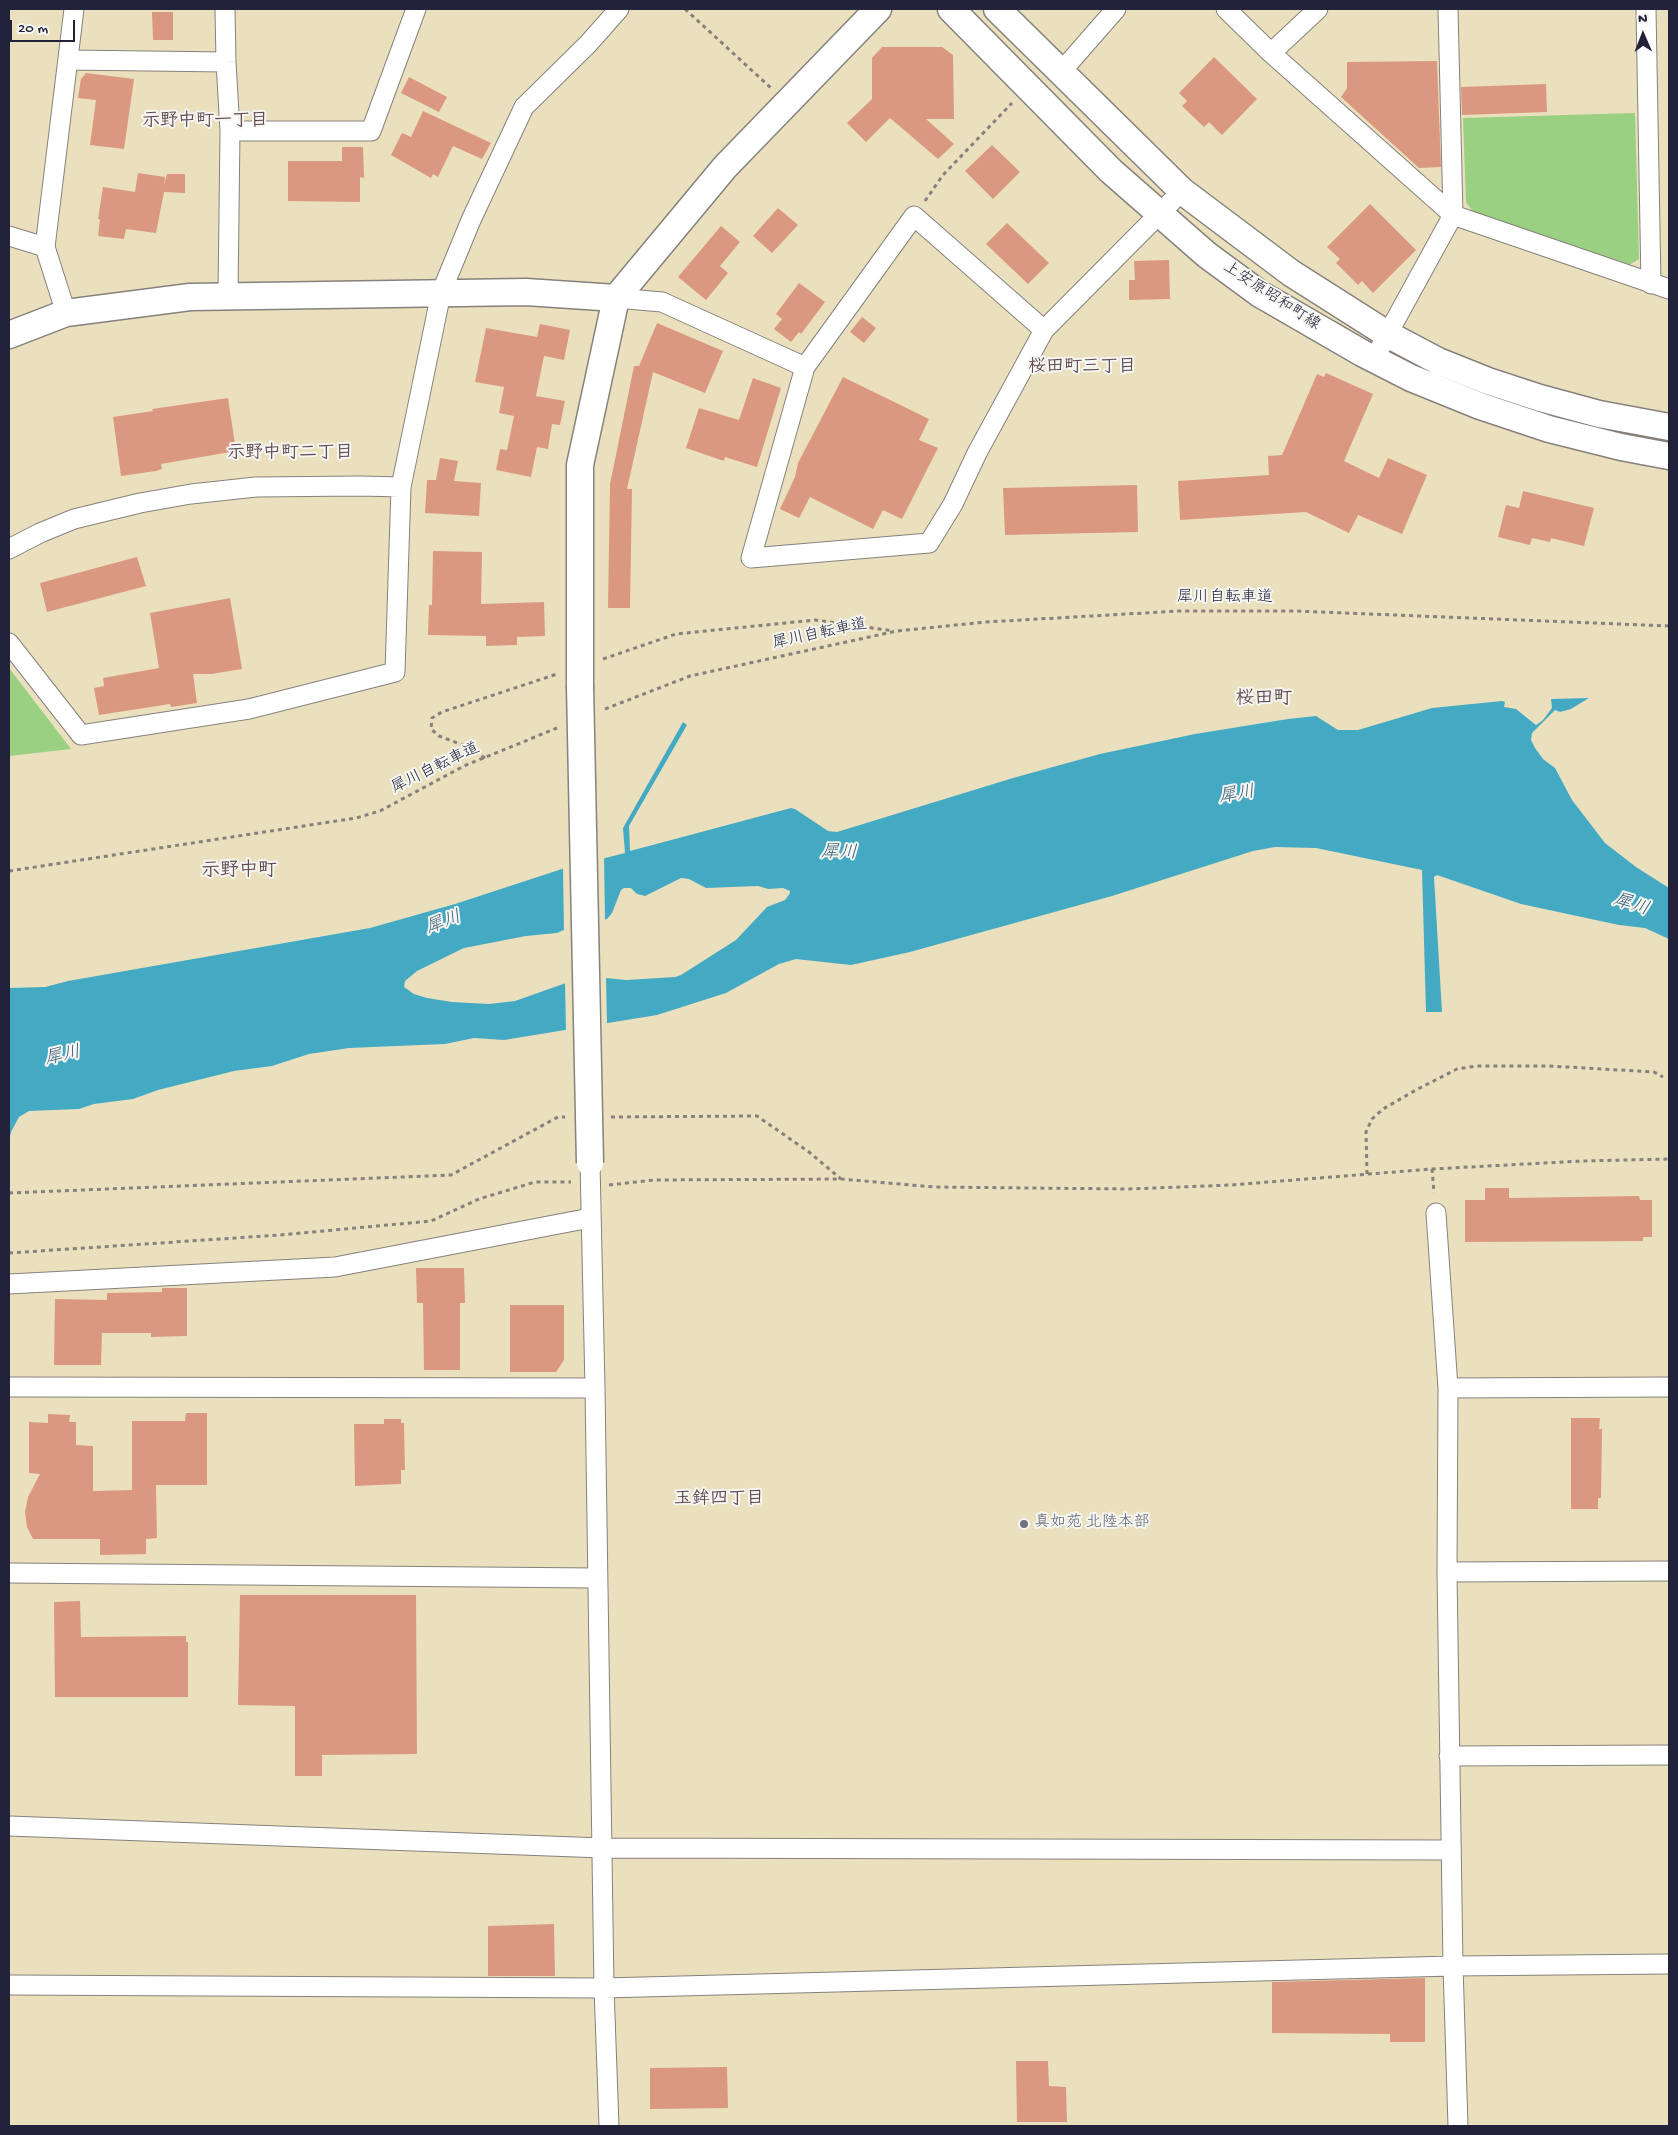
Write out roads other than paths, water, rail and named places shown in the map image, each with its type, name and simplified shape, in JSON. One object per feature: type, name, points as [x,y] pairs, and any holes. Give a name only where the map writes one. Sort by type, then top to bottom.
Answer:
[{"type":"street","points":[[66,313],[55,282],[46,247],[74,9]]},
{"type":"street","points":[[225,9],[230,131],[228,295]]},
{"type":"street","points":[[230,131],[371,131],[416,9]]},
{"type":"street","points":[[9,644],[81,735],[249,709],[395,672],[401,488],[441,293],[471,220],[524,107],[588,44],[619,9]]},
{"type":"street","points":[[609,2126],[604,1988],[595,1388],[590,1218],[584,1177],[580,465],[616,298],[725,167],[878,9]]},
{"type":"street","name":"上安原昭和町線","points":[[951,9],[1111,171],[1207,255],[1260,294],[1411,378],[1480,406],[1621,447],[1669,456]]},
{"type":"street","name":"上安原昭和町線","points":[[997,9],[1182,192],[1291,274],[1387,334],[1438,361],[1488,381],[1599,414],[1669,427]]},
{"type":"street","points":[[1060,73],[1116,9]]},
{"type":"street","points":[[1226,9],[1271,53],[1453,215],[1669,289]]},
{"type":"street","points":[[1271,53],[1318,9]]},
{"type":"street","points":[[1374,359],[1453,215],[1448,9]]},
{"type":"street","points":[[1646,9],[1651,284]]},
{"type":"street","points":[[69,60],[226,62]]},
{"type":"street","points":[[1044,330],[914,216],[806,367],[751,558],[928,544],[953,504],[977,453],[1044,330],[1182,192]]},
{"type":"street","points":[[9,236],[46,247]]},
{"type":"street","points":[[9,335],[66,313],[190,297],[526,292],[662,302],[806,367]]},
{"type":"street","points":[[9,549],[40,533],[74,520],[140,503],[191,494],[256,487],[361,486],[401,488]]},
{"type":"street","points":[[1436,1213],[1448,1388],[1449,1756],[1458,2126]]},
{"type":"street","points":[[9,1284],[336,1267],[590,1218]]},
{"type":"street","points":[[9,1387],[595,1388]]},
{"type":"street","points":[[1448,1388],[1669,1387]]},
{"type":"street","points":[[1447,1572],[1669,1571]]},
{"type":"street","points":[[9,1572],[597,1578]]},
{"type":"street","points":[[1449,1756],[1669,1755]]},
{"type":"street","points":[[9,1826],[603,1848],[1451,1850]]},
{"type":"street","points":[[9,1986],[604,1988],[1453,1966],[1669,1964]]},
{"type":"water","name":"犀川","points":[[1589,698],[1571,709],[1560,712],[1555,710],[1532,733],[1531,740],[1543,759],[1555,768],[1572,800],[1605,843],[1636,867],[1669,888],[1669,939],[1645,928],[1619,925],[1521,904],[1437,875],[1434,877],[1442,1012],[1426,1012],[1422,870],[1316,848],[1275,847],[1253,851],[1112,896],[910,952],[851,965],[796,959],[779,964],[726,993],[657,1015],[504,1040],[474,1038],[445,1044],[349,1048],[309,1054],[272,1066],[234,1071],[158,1090],[133,1099],[94,1104],[79,1109],[29,1111],[19,1117],[11,1132],[9,1142],[9,988],[45,987],[68,981],[370,928],[455,904],[562,869],[625,853],[623,828],[683,722],[687,725],[629,826],[630,851],[791,808],[828,831],[837,832],[1013,778],[1100,754],[1195,734],[1316,716],[1338,730],[1358,730],[1432,708],[1502,701],[1505,702],[1504,707],[1516,709],[1536,725],[1543,720],[1552,708],[1551,699]],"holes":[[[681,878],[689,879],[706,888],[758,886],[768,889],[783,888],[790,891],[790,893],[785,900],[767,907],[736,940],[675,977],[626,980],[606,978],[566,983],[515,1001],[489,1004],[452,1002],[427,998],[414,994],[404,987],[405,981],[417,971],[464,948],[526,936],[557,933],[607,919],[612,913],[621,890],[624,888],[631,888],[637,894],[645,896]]]},
{"type":"place","name":"真如苑 北陸本部","points":[[1024,1524]]},
{"type":"district","name":"示野中町一丁目","points":[[205,122]]},
{"type":"district","name":"桜田町三丁目","points":[[1082,368]]},
{"type":"district","name":"示野中町二丁目","points":[[290,454]]},
{"type":"district","name":"桜田町","points":[[1264,700]]},
{"type":"district","name":"示野中町","points":[[239,872]]},
{"type":"district","name":"玉鉾四丁目","points":[[719,1500]]}]
